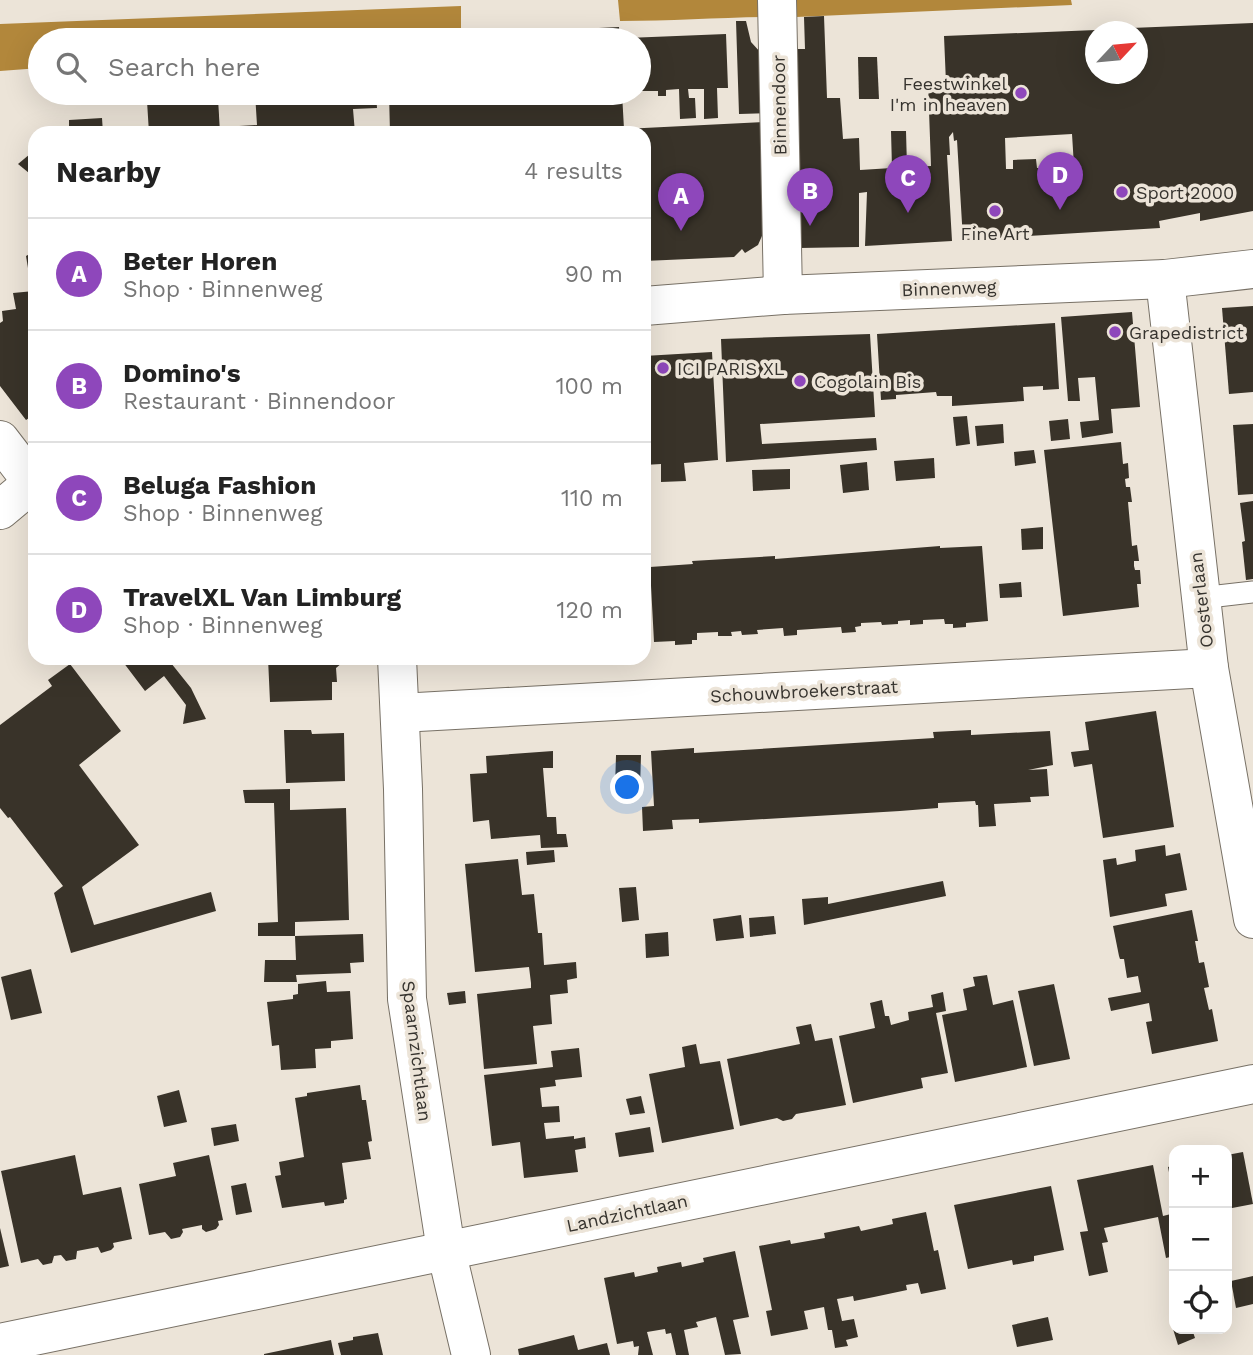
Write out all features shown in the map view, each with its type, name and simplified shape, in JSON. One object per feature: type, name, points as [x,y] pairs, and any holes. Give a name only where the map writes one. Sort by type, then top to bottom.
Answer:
[{"type":"street","name":"Binnendoor","points":[[777,18],[783,295]]},
{"type":"street","name":"Binnenweg","points":[[651,305],[783,295],[1165,279],[1253,269]]},
{"type":"street","name":"Oosterlaan","points":[[1165,279],[1209,668],[1253,919]]},
{"type":"street","points":[[0,440],[28,475]]},
{"type":"street","points":[[0,510],[28,487]]},
{"type":"street","name":"Spaarnzichtlaan","points":[[397,665],[407,999],[446,1251],[471,1355]]},
{"type":"street","name":"Schouwbroekerstraat","points":[[400,713],[1209,668]]},
{"type":"street","name":"Landzichtlaan","points":[[0,1343],[1253,1084]]},
{"type":"lane","points":[[1200,598],[1253,592]]},
{"type":"shaded area","points":[[618,0],[1071,0],[1072,5],[796,17],[620,21]]},
{"type":"shaded area","points":[[461,6],[461,28],[28,28],[28,69],[0,71],[0,24]]},
{"type":"building","points":[[824,16],[827,98],[840,98],[843,139],[859,138],[860,170],[892,168],[891,131],[906,131],[907,167],[931,166],[928,83],[946,83],[944,36],[1085,30],[1085,84],[1148,84],[1148,27],[1253,23],[1253,211],[1200,221],[1200,213],[1159,221],[1160,228],[963,240],[957,140],[954,141],[953,132],[949,137],[950,155],[947,155],[952,241],[865,246],[867,192],[859,193],[859,247],[799,248],[795,49],[805,49],[804,17]],"holes":[[[1072,134],[1074,166],[1037,168],[1036,159],[1013,160],[1013,169],[1006,169],[1005,138]]]},
{"type":"building","points":[[736,21],[746,21],[751,42],[761,53],[768,113],[739,114]]},
{"type":"building","points":[[726,34],[728,88],[717,88],[718,118],[704,119],[704,89],[688,89],[689,98],[695,98],[696,118],[680,119],[679,89],[666,90],[666,96],[658,96],[658,91],[651,91],[651,37]]},
{"type":"building","points":[[858,57],[877,57],[879,99],[859,99]]},
{"type":"building","points":[[147,105],[218,105],[220,126],[149,126]]},
{"type":"building","points":[[256,105],[377,105],[377,108],[353,109],[354,126],[239,126],[257,125]]},
{"type":"building","points":[[389,105],[623,105],[624,126],[390,126]]},
{"type":"building","points":[[102,118],[103,126],[69,126],[69,120]]},
{"type":"building","points":[[764,122],[769,219],[762,226],[765,229],[758,245],[745,253],[742,249],[734,257],[651,261],[651,128]]},
{"type":"building","points":[[28,156],[28,172],[18,164]]},
{"type":"building","points":[[28,292],[26,420],[0,386],[0,323],[3,321],[2,311],[16,309],[13,293]]},
{"type":"building","points":[[1253,306],[1253,392],[1229,394],[1222,308]]},
{"type":"building","points":[[1132,312],[1140,407],[1111,409],[1113,433],[1082,438],[1080,422],[1099,420],[1095,377],[1078,378],[1080,401],[1068,401],[1061,317]]},
{"type":"building","points":[[1055,323],[1059,389],[1043,390],[1043,386],[1023,387],[1024,401],[952,406],[952,396],[937,396],[936,392],[896,395],[896,399],[881,400],[877,334]]},
{"type":"building","points":[[870,334],[875,417],[760,424],[762,444],[876,438],[877,450],[726,462],[721,339]]},
{"type":"building","points":[[712,352],[718,460],[684,463],[686,481],[661,482],[661,464],[651,465],[651,356]]},
{"type":"building","points":[[967,416],[970,444],[956,446],[953,417]]},
{"type":"building","points":[[1068,419],[1070,439],[1051,441],[1049,421]]},
{"type":"building","points":[[1003,424],[1004,443],[977,446],[975,426]]},
{"type":"building","points":[[1253,424],[1253,494],[1238,495],[1233,425]]},
{"type":"building","points":[[1121,442],[1123,464],[1128,463],[1129,478],[1125,479],[1126,487],[1130,487],[1132,502],[1128,502],[1132,546],[1137,545],[1139,561],[1134,561],[1134,566],[1135,570],[1140,570],[1141,584],[1137,584],[1139,607],[1063,616],[1044,450]]},
{"type":"building","points":[[1034,450],[1036,463],[1015,466],[1014,452]]},
{"type":"building","points":[[934,458],[935,478],[896,481],[894,461]]},
{"type":"building","points":[[867,462],[869,490],[843,493],[840,465]]},
{"type":"building","points":[[790,469],[790,489],[753,491],[752,470]]},
{"type":"building","points":[[1253,501],[1253,579],[1246,580],[1240,503]]},
{"type":"building","points":[[1043,527],[1043,549],[1022,550],[1021,529]]},
{"type":"building","points":[[940,546],[982,546],[988,621],[966,623],[966,627],[953,628],[953,624],[945,624],[944,619],[923,620],[923,624],[910,625],[910,620],[882,625],[881,622],[861,623],[861,626],[855,627],[856,632],[842,633],[841,627],[797,630],[797,635],[784,636],[783,628],[757,630],[758,634],[742,635],[741,631],[731,632],[732,636],[718,636],[718,632],[697,633],[697,640],[692,640],[692,644],[675,645],[675,641],[654,642],[651,567],[693,564],[692,561],[775,556],[775,559]]},
{"type":"building","points":[[1021,582],[1022,597],[1000,598],[999,584]]},
{"type":"building","points":[[71,665],[121,731],[79,765],[139,845],[82,887],[94,925],[211,892],[216,911],[71,953],[54,893],[63,886],[10,817],[0,808],[0,725],[52,686],[48,680]]},
{"type":"building","points":[[125,665],[173,665],[191,688],[206,719],[183,724],[186,705],[164,676],[145,691]]},
{"type":"building","points":[[268,665],[340,665],[336,668],[337,682],[332,682],[332,700],[270,702]]},
{"type":"building","points":[[1156,711],[1174,827],[1103,838],[1092,764],[1074,767],[1071,752],[1089,750],[1085,722]]},
{"type":"building","points":[[284,730],[311,730],[312,734],[344,733],[345,781],[286,783]]},
{"type":"building","points":[[971,730],[971,735],[1050,731],[1053,765],[1028,770],[1047,769],[1049,796],[1030,797],[1031,802],[994,804],[996,826],[979,827],[978,805],[975,801],[938,803],[938,808],[900,811],[699,823],[699,819],[672,820],[673,829],[643,831],[642,807],[654,806],[651,751],[694,748],[694,753],[934,738],[933,732]]},
{"type":"building","points":[[553,751],[553,768],[543,768],[547,817],[556,817],[557,834],[566,834],[568,847],[541,848],[540,835],[491,839],[489,820],[473,822],[470,774],[487,773],[486,756]]},
{"type":"building","points":[[616,755],[641,755],[640,790],[615,789]]},
{"type":"building","points":[[290,789],[290,810],[346,808],[349,920],[295,922],[295,936],[258,936],[258,923],[278,922],[274,803],[245,803],[243,790]]},
{"type":"building","points":[[1165,845],[1166,856],[1180,853],[1187,890],[1165,894],[1167,906],[1110,917],[1103,860],[1116,858],[1117,865],[1136,861],[1135,850]]},
{"type":"building","points":[[554,850],[555,862],[527,865],[526,852]]},
{"type":"building","points":[[518,859],[522,895],[534,894],[538,933],[542,933],[544,965],[576,962],[577,978],[567,980],[568,993],[550,995],[552,1024],[533,1026],[537,1064],[484,1069],[477,994],[531,988],[531,983],[529,967],[475,972],[465,864]]},
{"type":"building","points":[[943,881],[946,896],[804,925],[802,899],[828,897],[828,904]]},
{"type":"building","points":[[636,887],[639,920],[622,922],[619,888]]},
{"type":"building","points":[[1192,910],[1199,963],[1204,962],[1209,987],[1204,988],[1209,1010],[1212,1009],[1218,1041],[1152,1054],[1146,1022],[1152,1021],[1149,1003],[1111,1011],[1108,998],[1141,992],[1138,976],[1127,978],[1113,926]]},
{"type":"building","points":[[741,915],[744,938],[716,941],[713,919]]},
{"type":"building","points":[[774,916],[776,934],[750,937],[749,918]]},
{"type":"building","points":[[668,932],[669,956],[646,958],[645,934]]},
{"type":"building","points":[[363,934],[364,962],[350,963],[351,973],[296,975],[297,982],[264,982],[265,960],[296,960],[295,936]]},
{"type":"building","points":[[31,969],[42,1013],[11,1020],[1,977]]},
{"type":"building","points":[[987,975],[993,1005],[1013,1000],[1027,1067],[955,1082],[942,1015],[967,1010],[963,989],[975,986],[973,977]]},
{"type":"building","points":[[326,981],[327,992],[350,991],[353,1039],[331,1041],[331,1048],[315,1049],[316,1068],[281,1070],[279,1045],[272,1046],[267,1002],[293,999],[293,995],[298,994],[298,984]]},
{"type":"building","points":[[1054,984],[1070,1059],[1034,1066],[1018,991]]},
{"type":"building","points":[[465,991],[466,1003],[449,1005],[447,993]]},
{"type":"building","points":[[943,992],[946,1011],[936,1013],[948,1073],[921,1078],[923,1088],[853,1103],[839,1036],[875,1028],[870,1003],[882,1000],[885,1016],[889,1016],[891,1025],[909,1020],[908,1012],[933,1007],[931,995]]},
{"type":"building","points":[[811,1024],[815,1041],[832,1038],[846,1105],[796,1114],[792,1119],[783,1121],[777,1118],[740,1126],[727,1059],[800,1044],[796,1027]]},
{"type":"building","points":[[696,1044],[700,1064],[720,1061],[734,1129],[662,1143],[649,1074],[685,1067],[682,1047]]},
{"type":"building","points":[[579,1048],[582,1077],[555,1080],[556,1086],[540,1088],[542,1107],[559,1106],[560,1122],[544,1123],[546,1139],[585,1137],[586,1148],[575,1150],[578,1172],[524,1178],[520,1142],[492,1146],[484,1075],[553,1067],[551,1051]]},
{"type":"building","points":[[360,1085],[362,1100],[366,1100],[372,1141],[368,1142],[371,1159],[342,1163],[347,1199],[344,1203],[325,1206],[324,1202],[282,1208],[275,1176],[281,1175],[279,1162],[304,1157],[295,1098],[307,1096],[307,1093]]},
{"type":"building","points":[[179,1090],[187,1122],[164,1127],[157,1096]]},
{"type":"building","points":[[641,1096],[645,1113],[630,1115],[626,1099]]},
{"type":"building","points":[[236,1124],[239,1141],[214,1146],[211,1128]]},
{"type":"building","points":[[650,1127],[654,1152],[619,1157],[615,1133]]},
{"type":"building","points":[[1243,1152],[1253,1204],[1232,1208],[1232,1154]]},
{"type":"building","points":[[75,1155],[83,1195],[121,1187],[132,1239],[113,1243],[111,1250],[101,1253],[98,1247],[77,1251],[76,1259],[66,1261],[61,1255],[54,1256],[52,1263],[43,1265],[38,1259],[21,1263],[1,1171]]},
{"type":"building","points":[[209,1155],[223,1220],[218,1221],[216,1229],[206,1232],[202,1225],[182,1229],[180,1237],[171,1239],[165,1232],[149,1235],[139,1184],[176,1176],[173,1163]]},
{"type":"building","points":[[1153,1165],[1163,1216],[1169,1214],[1169,1257],[1166,1258],[1158,1217],[1104,1228],[1108,1242],[1102,1243],[1108,1272],[1089,1276],[1080,1232],[1088,1231],[1077,1180]]},
{"type":"building","points":[[246,1183],[252,1212],[236,1215],[231,1186]]},
{"type":"building","points":[[1051,1186],[1064,1250],[1034,1256],[1034,1261],[1013,1265],[1012,1260],[968,1269],[954,1205]]},
{"type":"building","points":[[926,1212],[946,1289],[921,1294],[918,1283],[906,1285],[907,1290],[854,1301],[853,1296],[837,1299],[842,1321],[854,1319],[858,1337],[846,1340],[848,1346],[835,1348],[824,1307],[804,1311],[808,1329],[771,1336],[766,1311],[772,1310],[759,1246],[790,1240],[791,1244],[825,1238],[824,1233],[859,1226],[861,1231],[893,1224],[892,1219]]},
{"type":"building","points":[[0,1228],[9,1266],[0,1268]]},
{"type":"building","points":[[735,1251],[749,1317],[733,1320],[741,1354],[725,1355],[716,1317],[696,1322],[698,1327],[684,1330],[689,1355],[676,1355],[671,1333],[666,1334],[665,1329],[647,1332],[653,1355],[638,1355],[639,1346],[634,1347],[633,1341],[617,1344],[604,1278],[634,1272],[635,1277],[658,1272],[657,1267],[681,1262],[682,1267],[704,1262],[703,1258]]},
{"type":"building","points":[[1253,1276],[1253,1304],[1236,1308],[1232,1281]]},
{"type":"building","points":[[1048,1317],[1053,1340],[1017,1347],[1012,1325]]},
{"type":"building","points":[[378,1333],[383,1355],[341,1355],[338,1343],[353,1340],[353,1337]]},
{"type":"building","points":[[1175,1334],[1194,1334],[1195,1338],[1178,1345]]},
{"type":"building","points":[[574,1335],[578,1350],[607,1343],[610,1355],[519,1355],[518,1349]]},
{"type":"building","points":[[331,1340],[334,1355],[264,1355],[264,1354]]},
{"type":"place","name":"Feestwinkel I'm in heaven","points":[[1021,93]]},
{"type":"place","name":"Sport 2000","points":[[1122,192]]},
{"type":"place","name":"TravelXL Van Limburg","points":[[1060,210]]},
{"type":"place","name":"Fine Art","points":[[995,211]]},
{"type":"place","name":"Beluga Fashion","points":[[908,213]]},
{"type":"place","name":"Domino's","points":[[810,226]]},
{"type":"place","name":"Beter Horen","points":[[681,231]]},
{"type":"place","name":"Grapedistrict","points":[[1115,332]]},
{"type":"place","name":"ICI PARIS XL","points":[[663,368]]},
{"type":"place","name":"Cogolain Bis","points":[[800,381]]}]
